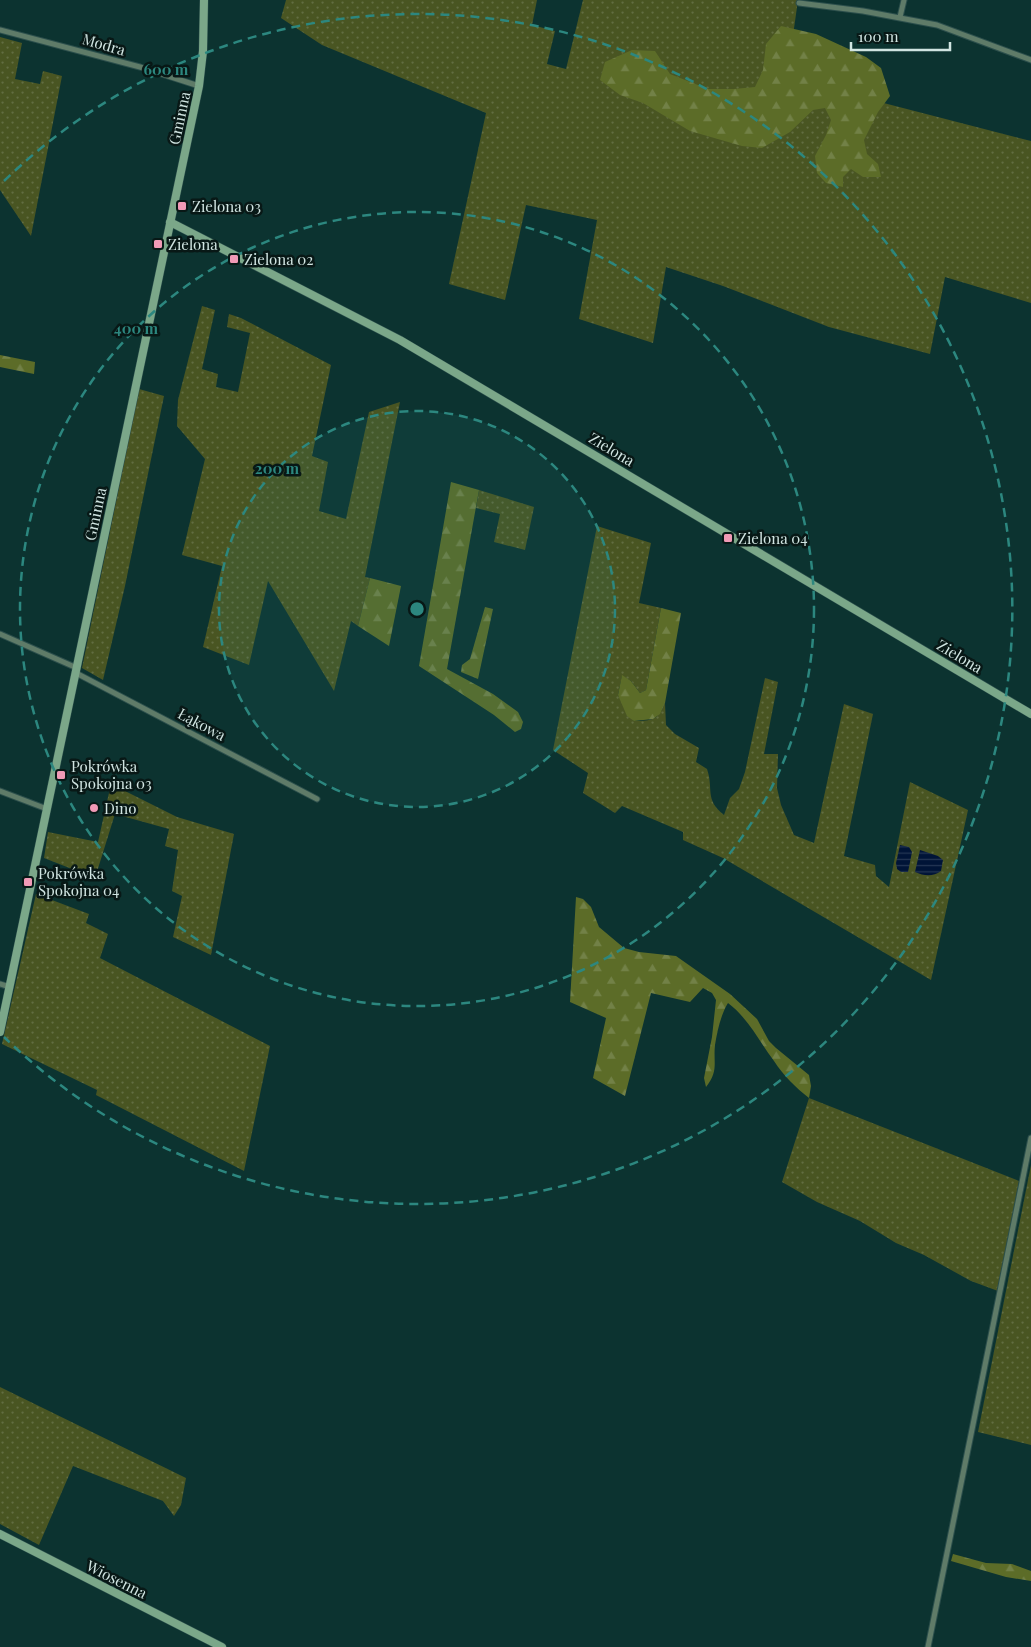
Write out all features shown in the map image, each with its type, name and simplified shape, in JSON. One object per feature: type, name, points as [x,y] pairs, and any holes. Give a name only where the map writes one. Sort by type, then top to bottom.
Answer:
[{"type":"street","name":"Gminna","points":[[0,1032],[200,86],[204,0]]},
{"type":"street","points":[[900,17],[904,0]]},
{"type":"street","points":[[799,3],[900,17],[937,25],[1031,60]]},
{"type":"street","name":"Modra","points":[[0,30],[140,67],[200,86]]},
{"type":"street","name":"Zielona","points":[[170,222],[400,340],[1031,714]]},
{"type":"street","name":"Łąkowa","points":[[0,634],[77,670],[317,798]]},
{"type":"street","points":[[0,791],[47,809]]},
{"type":"street","points":[[0,984],[10,988]]},
{"type":"street","points":[[928,1647],[1031,1138]]},
{"type":"street","name":"Wiosenna","points":[[0,1534],[222,1647]]},
{"type":"green space","points":[[286,0],[537,0],[532,25],[555,31],[547,64],[566,69],[583,0],[798,0],[787,78],[1031,141],[1031,303],[945,277],[930,354],[829,327],[723,286],[666,267],[653,343],[579,319],[597,220],[526,205],[505,300],[449,284],[486,113],[322,45],[281,18]]},
{"type":"green space","points":[[781,26],[816,34],[866,57],[881,68],[890,96],[878,112],[864,140],[867,154],[878,164],[881,177],[863,177],[851,169],[843,177],[843,187],[826,183],[817,173],[815,156],[826,135],[831,120],[825,108],[813,110],[790,132],[762,148],[742,146],[690,131],[643,103],[620,95],[600,80],[605,62],[632,50],[655,51],[670,74],[708,89],[755,87],[763,70],[766,44]]},
{"type":"green space","points":[[0,37],[22,43],[15,79],[40,84],[43,71],[62,76],[31,236],[0,190]]},
{"type":"green space","points":[[202,306],[215,310],[202,369],[218,374],[216,387],[238,392],[250,333],[227,327],[229,314],[241,318],[331,365],[312,456],[328,462],[319,511],[346,519],[369,412],[400,402],[365,577],[370,578],[358,626],[351,621],[334,691],[268,581],[249,665],[203,647],[222,566],[182,555],[205,459],[177,426],[178,400]]},
{"type":"green space","points":[[0,355],[35,362],[34,374],[0,367]]},
{"type":"green space","points":[[139,389],[164,396],[125,586],[103,680],[82,668]]},
{"type":"green space","points":[[451,482],[479,490],[447,669],[493,694],[518,712],[523,722],[521,729],[515,732],[494,715],[419,666]]},
{"type":"green space","points":[[479,490],[534,507],[525,550],[494,542],[500,514],[476,508]]},
{"type":"green space","points":[[597,526],[651,543],[639,603],[661,608],[646,690],[640,693],[631,681],[622,676],[618,695],[634,721],[645,721],[654,718],[660,713],[665,703],[666,725],[675,734],[699,748],[696,762],[707,769],[712,799],[724,815],[730,798],[739,789],[745,772],[765,678],[778,682],[764,754],[778,754],[777,788],[781,805],[794,835],[814,843],[844,704],[873,714],[844,856],[875,865],[876,876],[889,887],[910,782],[968,810],[931,980],[723,858],[683,840],[683,832],[622,806],[615,813],[583,793],[588,773],[553,750]]},
{"type":"green space","points":[[370,578],[401,586],[389,646],[358,626]]},
{"type":"green space","points":[[485,607],[493,609],[478,679],[461,672],[462,665],[470,659]]},
{"type":"green space","points":[[661,608],[681,613],[665,703],[660,714],[653,719],[634,721],[627,716],[618,695],[622,675],[631,681],[640,693],[646,690]]},
{"type":"green space","points":[[111,784],[177,817],[234,834],[211,955],[173,937],[182,896],[172,891],[178,850],[165,846],[169,829],[115,814],[95,878],[44,858],[48,832],[98,842]]},
{"type":"green space","points":[[36,894],[89,914],[86,923],[108,934],[100,958],[270,1046],[244,1171],[96,1095],[97,1090],[2,1044]]},
{"type":"green space","points":[[576,897],[583,899],[591,907],[599,927],[624,948],[639,952],[676,956],[730,994],[757,1019],[769,1041],[809,1075],[811,1086],[809,1098],[786,1076],[747,1023],[728,1003],[721,1018],[717,1034],[713,1076],[706,1087],[704,1078],[712,1037],[716,1000],[712,993],[703,988],[690,1002],[651,993],[625,1096],[593,1078],[606,1018],[570,1002]]},
{"type":"green space","points":[[809,1098],[1019,1181],[998,1291],[971,1281],[924,1255],[896,1243],[860,1221],[817,1202],[782,1182]]},
{"type":"green space","points":[[1031,1165],[1031,1445],[978,1432]]},
{"type":"green space","points":[[0,1387],[186,1478],[181,1505],[174,1516],[163,1501],[73,1466],[39,1545],[0,1524]]},
{"type":"green space","points":[[953,1554],[986,1563],[1012,1564],[1031,1571],[1031,1581],[1006,1577],[951,1561]]},
{"type":"water","points":[[900,845],[909,847],[912,852],[908,872],[901,872],[897,869],[896,863]]},
{"type":"water","points":[[920,850],[938,856],[943,860],[941,871],[928,875],[915,872]]},
{"type":"place","name":"Zielona 03","points":[[182,206]]},
{"type":"place","name":"Zielona","points":[[158,244]]},
{"type":"place","name":"Zielona 02","points":[[234,259]]},
{"type":"place","name":"Zielona 04","points":[[728,538]]},
{"type":"place","name":"Pokrówka Spokojna 03","points":[[61,775]]},
{"type":"place","name":"Dino","points":[[94,808]]},
{"type":"place","name":"Pokrówka Spokojna 04","points":[[28,882]]}]
